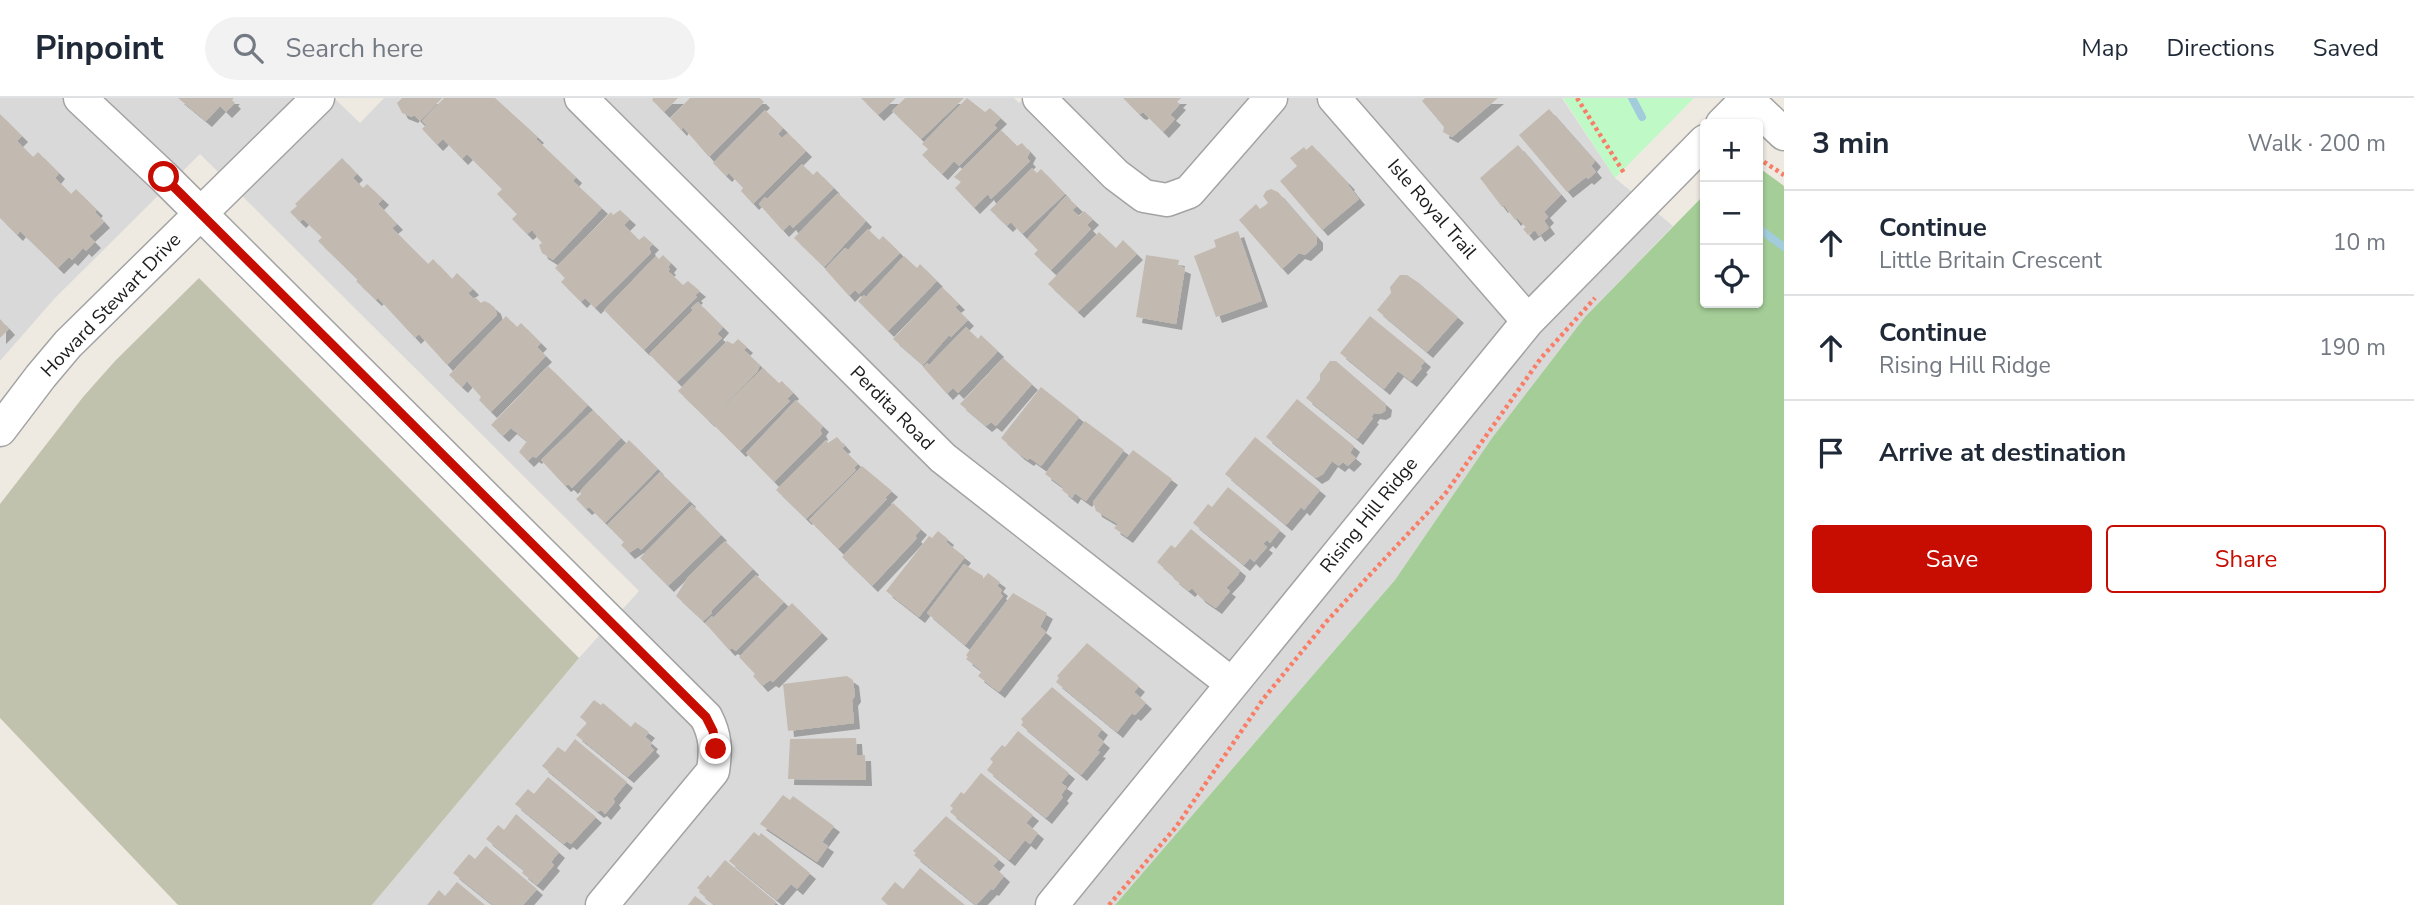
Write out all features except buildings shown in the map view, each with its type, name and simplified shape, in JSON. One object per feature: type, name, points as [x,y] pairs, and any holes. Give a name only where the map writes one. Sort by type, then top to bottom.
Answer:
[{"type":"street","points":[[80,98],[706,717],[713,731],[716,749],[713,771],[601,905]]},
{"type":"street","name":"Howard Stewart Drive","points":[[0,430],[68,344],[318,98]]},
{"type":"street","name":"Perdita Road","points":[[581,98],[943,458],[1232,684]]},
{"type":"street","points":[[1040,98],[1116,175],[1144,196],[1167,200],[1189,192],[1261,107],[1272,98]]},
{"type":"street","name":"Isle Royal Trail","points":[[1334,98],[1528,321]]},
{"type":"street","points":[[1727,119],[1747,99],[1784,134]]},
{"type":"street","name":"Rising Hill Ridge","points":[[1052,905],[1528,321],[1700,146]]},
{"type":"path","points":[[1577,98],[1624,173]]},
{"type":"path","points":[[1763,162],[1784,175]]},
{"type":"path","points":[[1109,905],[1176,827],[1264,698],[1326,622],[1445,494],[1541,358],[1603,289]]},
{"type":"shaded area","points":[[0,98],[334,98],[360,123],[384,98],[1014,98],[1019,103],[1024,98],[1562,98],[1615,178],[1673,226],[1585,317],[1492,438],[1395,580],[1115,905],[372,905],[579,658],[639,591],[200,154],[54,299],[0,361]]},
{"type":"shaded area","points":[[199,278],[579,658],[372,905],[178,905],[0,718],[0,504],[83,397],[115,361]]},
{"type":"green space","points":[[1563,98],[1694,98],[1615,178]]},
{"type":"green space","points":[[1763,171],[1784,186],[1784,905],[1115,905],[1395,580],[1492,438],[1585,317],[1700,199],[1700,308],[1763,308]]},
{"type":"waterway","points":[[1632,98],[1642,117]]},
{"type":"waterway","points":[[1763,232],[1784,247]]},
{"type":"route","points":[[164,177],[706,717],[713,731],[716,749]]}]
